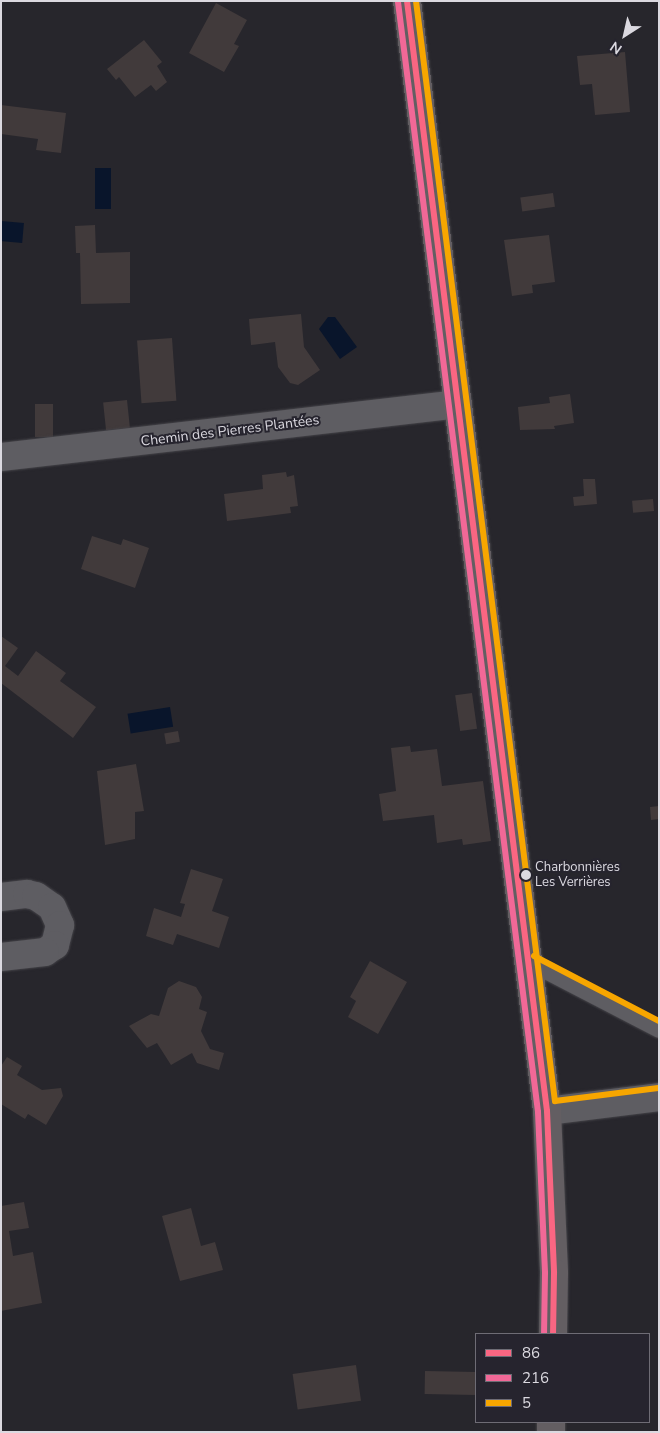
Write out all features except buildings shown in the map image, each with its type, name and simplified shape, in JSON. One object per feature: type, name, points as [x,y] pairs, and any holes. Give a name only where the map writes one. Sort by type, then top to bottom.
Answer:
[{"type":"main road","points":[[407,1],[530,964],[547,1111],[554,1272],[553,1333]]},
{"type":"street","name":"Chemin des Pierres Plantées","points":[[1,457],[458,404]]},
{"type":"street","points":[[1,897],[27,894],[36,896],[52,907],[60,925],[56,945],[45,952],[1,957]]},
{"type":"street","points":[[547,1111],[659,1097]]},
{"type":"lane","points":[[530,964],[659,1031]]},
{"type":"water","points":[[95,168],[111,168],[111,209],[95,209]]},
{"type":"water","points":[[1,221],[24,223],[22,243],[1,241]]},
{"type":"water","points":[[328,317],[335,317],[357,347],[340,359],[319,329]]},
{"type":"water","points":[[170,707],[173,727],[131,733],[128,714]]},
{"type":"transit line","name":"86","points":[[407,1],[547,1111],[554,1273],[553,1333]]},
{"type":"transit line","name":"5","points":[[416,1],[555,1101],[658,1088]]},
{"type":"transit line","name":"216","points":[[398,2],[538,1112],[545,1273],[544,1333]]},
{"type":"transit line","name":"5","points":[[534,956],[659,1021]]},
{"type":"place","name":"Charbonnières Les Verrières","points":[[526,875]]}]
